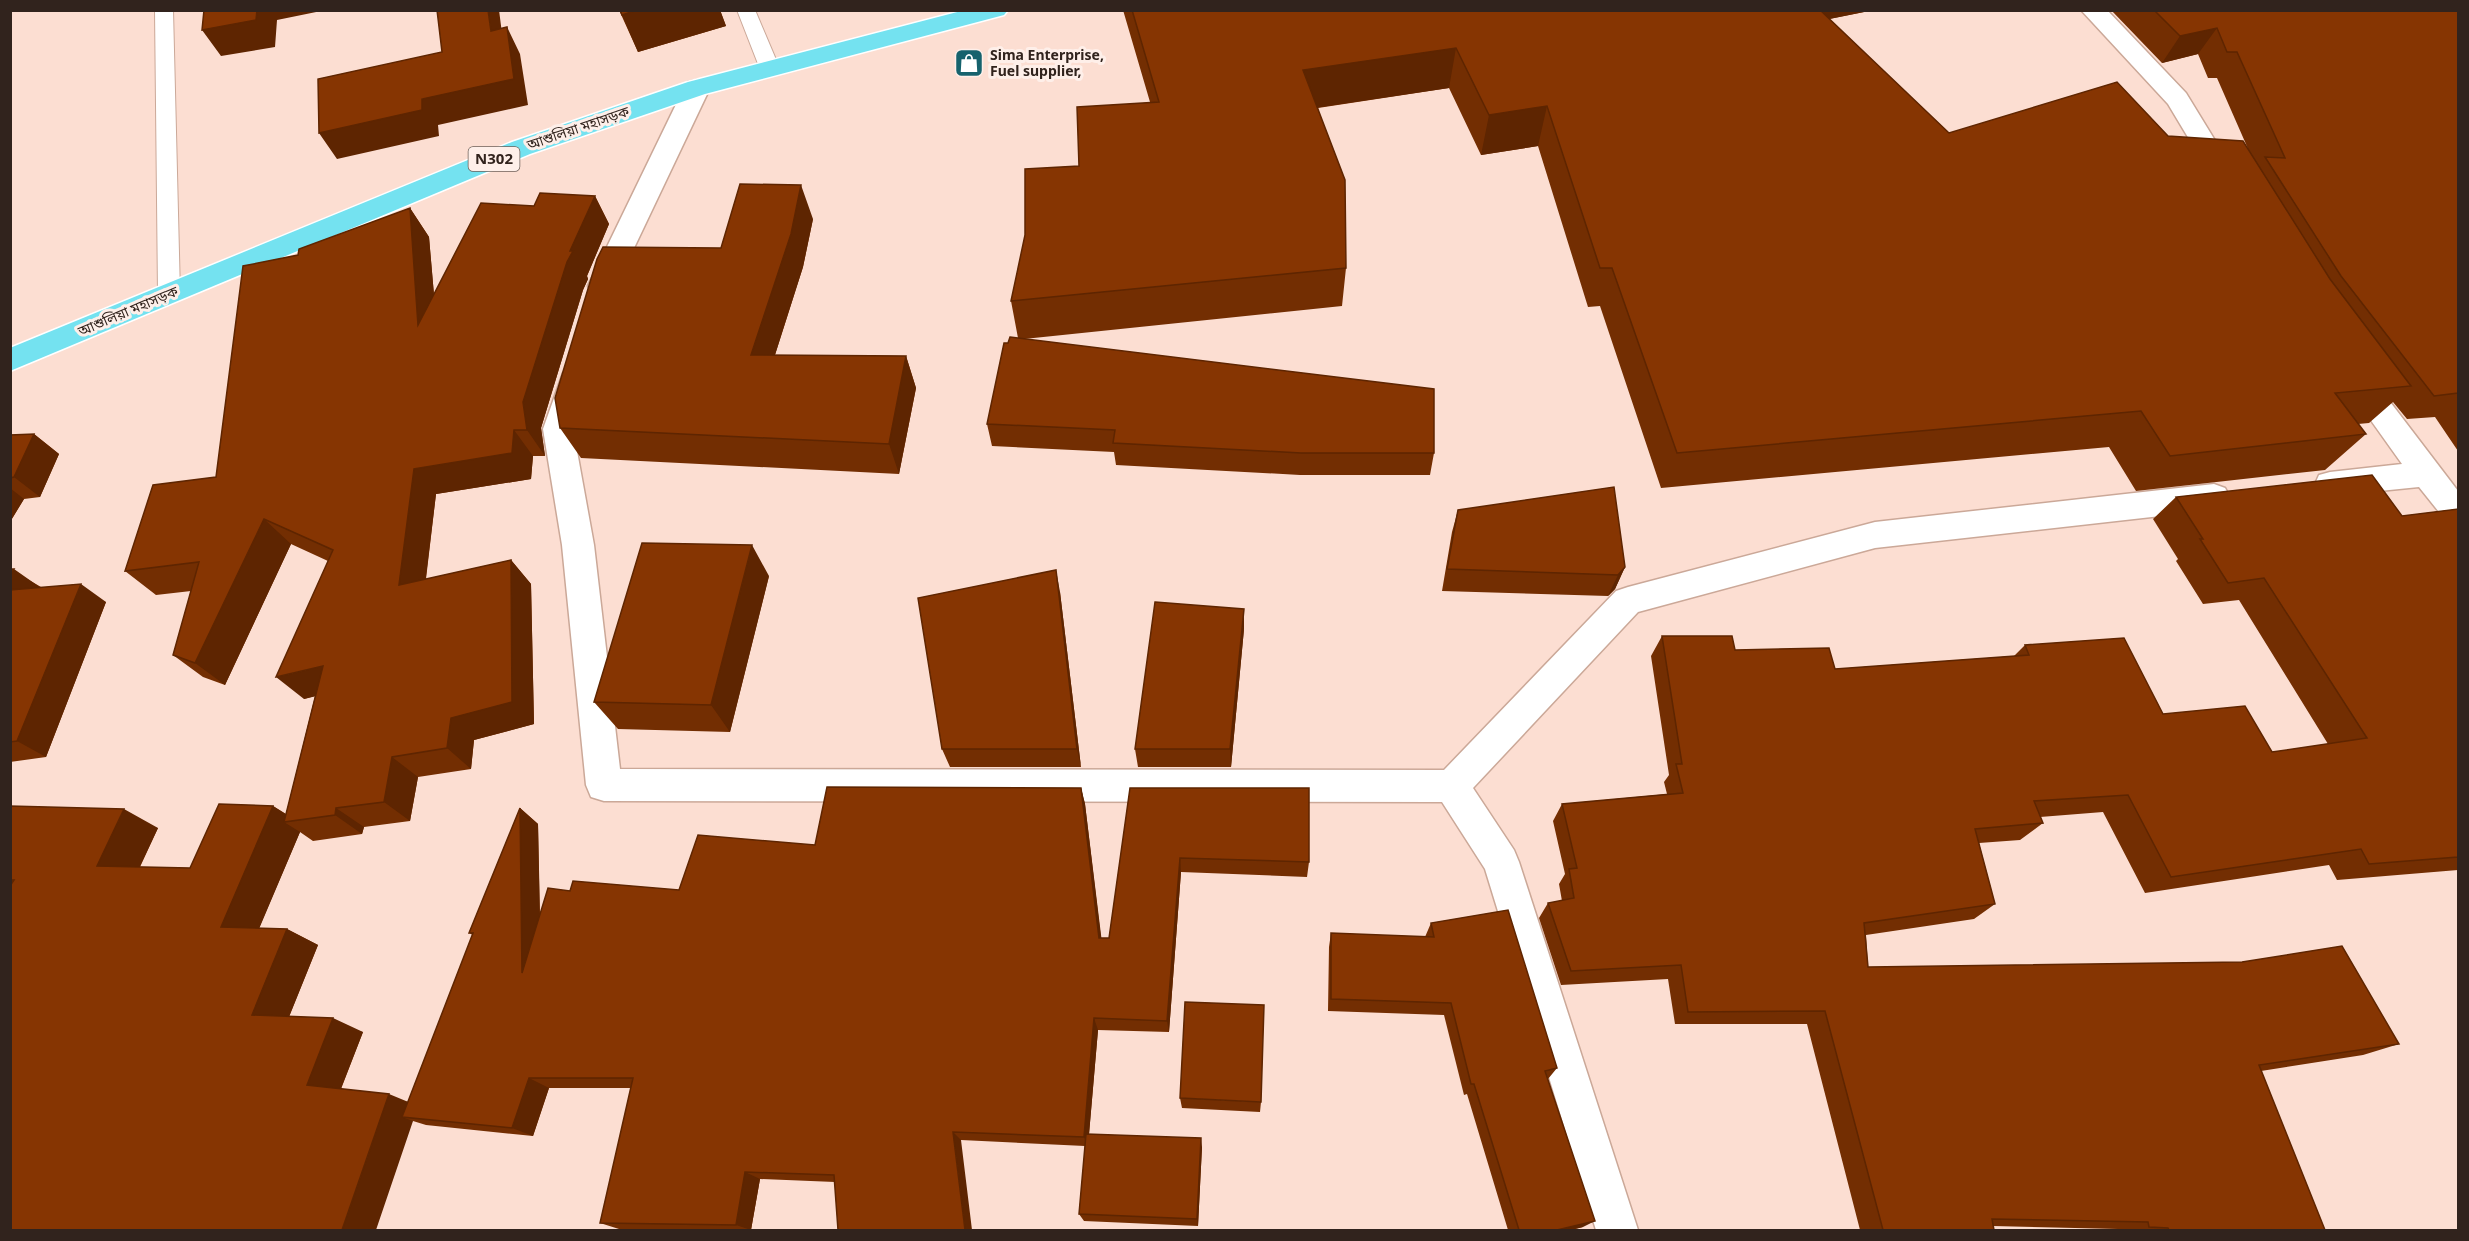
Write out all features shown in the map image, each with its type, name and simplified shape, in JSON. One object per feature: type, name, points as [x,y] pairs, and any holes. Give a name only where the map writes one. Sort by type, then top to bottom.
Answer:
[{"type":"highway","name":"আশুলিয়া মহাসড়ক","points":[[10,360],[521,148],[697,88],[996,10]]},
{"type":"street","points":[[2093,10],[2177,99],[2238,199]]},
{"type":"street","points":[[592,314],[599,291],[697,88]]},
{"type":"street","points":[[582,349],[558,429],[578,545],[604,785],[1452,786],[1628,601],[1875,535],[2239,495]]},
{"type":"street","points":[[2339,354],[2426,474],[2458,513]]},
{"type":"street","points":[[2297,488],[2426,474]]},
{"type":"street","points":[[1452,786],[1501,862],[1617,1230]]},
{"type":"lane","points":[[164,10],[169,294]]},
{"type":"lane","points":[[746,10],[770,69]]},
{"type":"building","points":[[204,10],[257,10],[256,20],[202,30]]},
{"type":"building","points":[[437,10],[488,10],[491,31],[507,27],[514,79],[422,99],[422,110],[319,133],[318,79],[442,52]]},
{"type":"building","points":[[620,10],[637,10],[622,15]]},
{"type":"building","points":[[1132,10],[1820,10],[1949,133],[2117,82],[2168,136],[2243,141],[2330,279],[2411,386],[2335,393],[2366,434],[2170,456],[2141,411],[1677,453],[1612,268],[1600,268],[1547,106],[1489,115],[1456,48],[1303,70],[1345,180],[1346,268],[1011,301],[1025,235],[1025,169],[1079,166],[1077,107],[1159,102]]},
{"type":"building","points":[[2154,10],[2458,10],[2458,393],[2434,396],[2341,276],[2265,157],[2285,158],[2237,52],[2227,52],[2217,28],[2180,36]]},
{"type":"building","points":[[740,184],[801,185],[791,234],[751,355],[906,356],[889,444],[560,428],[555,398],[597,259],[603,247],[721,248]]},
{"type":"building","points":[[540,193],[595,196],[570,251],[573,251],[567,262],[523,402],[527,430],[514,430],[512,453],[414,469],[399,585],[511,560],[512,702],[451,718],[447,748],[392,757],[384,802],[336,808],[335,815],[284,822],[323,666],[276,677],[333,550],[264,519],[195,663],[173,655],[199,562],[125,571],[153,485],[216,477],[243,266],[298,255],[299,249],[410,208],[418,325],[481,203],[534,206]]},
{"type":"building","points":[[1010,337],[1434,389],[1434,453],[1301,453],[1113,443],[1115,430],[987,424],[1004,343],[1008,343]]},
{"type":"building","points":[[34,434],[14,477],[10,478],[10,435]]},
{"type":"building","points":[[2372,475],[2402,516],[2458,509],[2458,857],[2369,864],[2361,849],[2171,877],[2128,795],[2034,801],[2043,823],[1975,829],[1995,904],[1864,923],[1868,967],[2242,962],[2342,946],[2399,1044],[2259,1065],[2325,1230],[2169,1230],[2168,1228],[2149,1227],[2148,1222],[1992,1219],[1994,1230],[1883,1230],[1825,1011],[1688,1012],[1681,965],[1571,971],[1548,903],[1574,898],[1569,869],[1577,868],[1562,804],[1683,793],[1676,764],[1682,764],[1662,636],[1732,636],[1735,650],[1829,648],[1835,669],[2029,655],[2025,645],[2124,638],[2163,714],[2245,706],[2272,752],[2367,738],[2264,578],[2228,583],[2176,497]]},
{"type":"building","points":[[1614,487],[1625,567],[1618,575],[1447,569],[1458,510]]},
{"type":"building","points":[[642,543],[752,545],[711,705],[594,702]]},
{"type":"building","points":[[1056,570],[1077,749],[942,749],[918,598]]},
{"type":"building","points":[[81,584],[17,741],[10,742],[10,590]]},
{"type":"building","points":[[1155,602],[1244,609],[1230,749],[1135,749]]},
{"type":"building","points":[[827,787],[1081,788],[1099,938],[1109,938],[1130,788],[1309,788],[1309,862],[1180,858],[1167,1021],[1094,1018],[1084,1137],[953,1132],[965,1230],[838,1230],[834,1175],[745,1172],[736,1225],[600,1223],[633,1078],[529,1078],[512,1128],[402,1117],[473,933],[469,933],[520,808],[522,973],[548,888],[570,891],[573,881],[679,890],[698,835],[815,845]]},
{"type":"building","points":[[219,804],[273,806],[221,927],[287,929],[252,1015],[333,1018],[307,1085],[389,1094],[342,1230],[10,1230],[10,886],[14,880],[10,880],[10,806],[124,809],[97,866],[190,868]]},
{"type":"building","points":[[1508,910],[1557,1068],[1545,1071],[1595,1221],[1557,1230],[1519,1230],[1474,1084],[1471,1084],[1451,1003],[1331,999],[1331,933],[1434,937],[1431,923]]},
{"type":"building","points":[[1185,1002],[1264,1005],[1261,1102],[1180,1098]]},
{"type":"building","points":[[1086,1134],[1201,1138],[1197,1219],[1079,1214]]},
{"type":"place","name":"Sima Enterprise, Fuel supplier,","points":[[969,63]]}]
